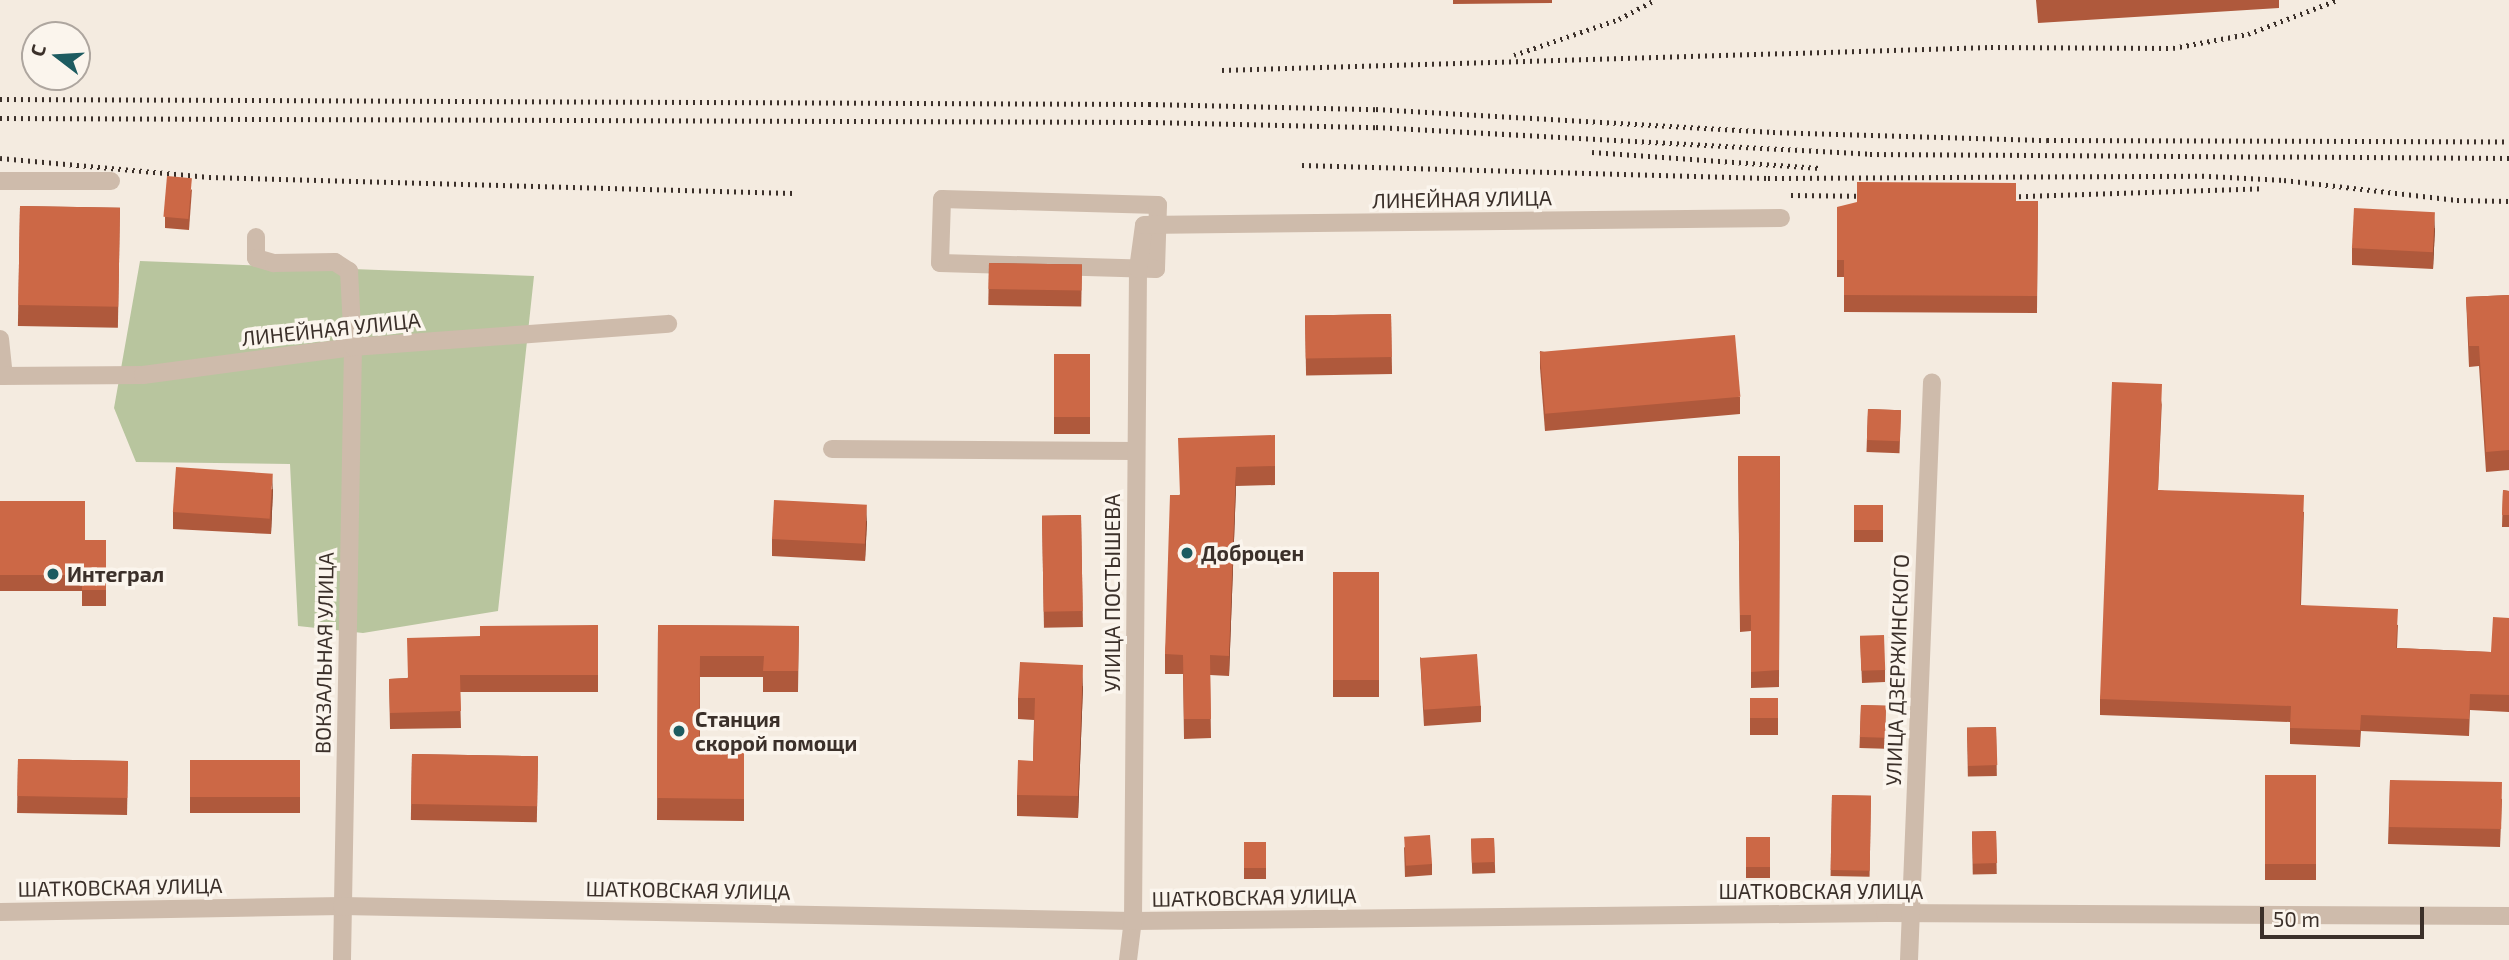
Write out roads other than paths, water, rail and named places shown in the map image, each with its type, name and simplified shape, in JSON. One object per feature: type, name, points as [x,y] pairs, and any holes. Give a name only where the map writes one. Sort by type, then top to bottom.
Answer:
[{"type":"street","points":[[0,181],[111,181]]},
{"type":"street","points":[[1138,269],[940,263],[943,199],[1158,205],[1151,225]]},
{"type":"street","name":"ЛИНЕЙНАЯ УЛИЦА","points":[[1151,225],[1781,218]]},
{"type":"street","name":"УЛИЦА ПОСТЫШЕВА","points":[[1128,960],[1133,921],[1138,269],[1151,225]]},
{"type":"street","name":"ВОКЗАЛЬНАЯ УЛИЦА","points":[[256,237],[256,258],[274,263],[335,262],[349,271],[353,347],[342,960]]},
{"type":"street","name":"ЛИНЕЙНАЯ УЛИЦА","points":[[2,376],[144,375],[353,347],[668,324]]},
{"type":"street","points":[[0,339],[2,376]]},
{"type":"street","name":"УЛИЦА ДЗЕРЖИНСКОГО","points":[[1909,960],[1932,382]]},
{"type":"street","points":[[832,449],[1135,451]]},
{"type":"street","name":"ШАТКОВСКАЯ УЛИЦА","points":[[0,912],[342,906],[1133,921],[1909,913],[2509,916]]},
{"type":"railway","points":[[1514,55],[1619,19],[1654,0]]},
{"type":"railway","points":[[1222,70],[1991,47],[2173,48],[2248,34],[2337,0]]},
{"type":"railway","points":[[0,99],[1149,104],[1376,109],[1773,132],[2047,140],[2509,142]]},
{"type":"railway","points":[[0,118],[1149,122],[1376,127],[1870,154],[2509,158]]},
{"type":"railway","points":[[1592,152],[1819,168]]},
{"type":"railway","points":[[0,158],[209,177],[794,193]]},
{"type":"railway","points":[[1302,165],[1768,178],[2209,176],[2284,180],[2457,200],[2509,201]]},
{"type":"railway","points":[[1998,197],[2264,188]]},
{"type":"railway","points":[[1791,195],[1875,196]]},
{"type":"place","name":"Доброцен","points":[[1187,553]]},
{"type":"place","name":"Интеграл","points":[[53,574]]},
{"type":"place","name":"Станция скорой помощи","points":[[679,731]]}]
